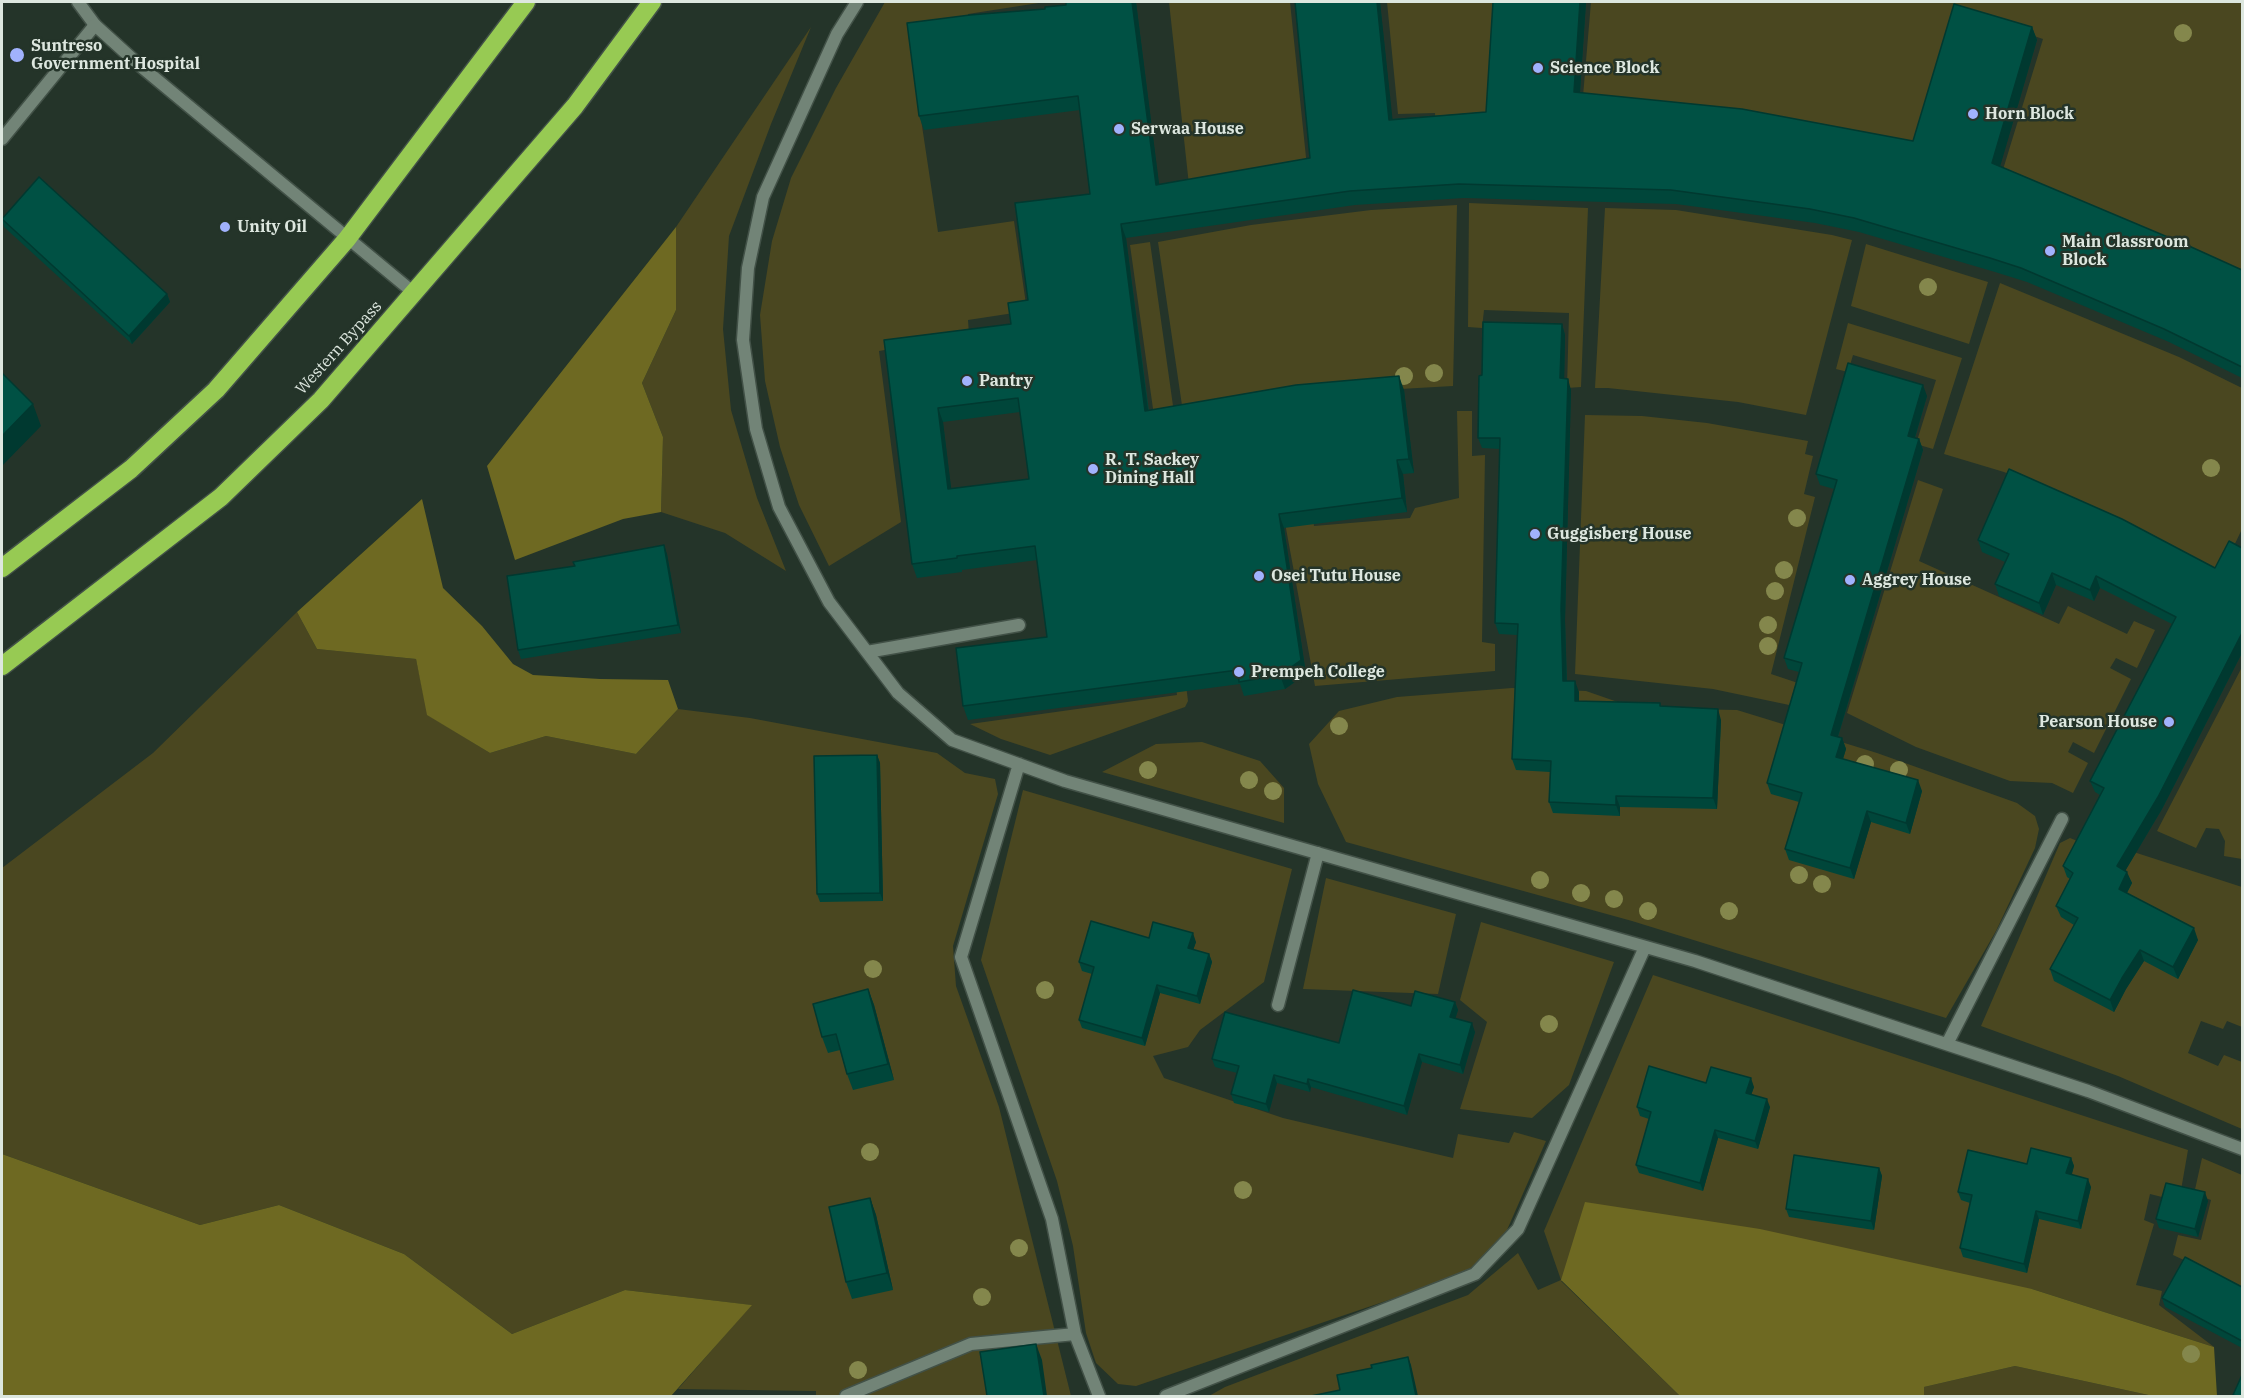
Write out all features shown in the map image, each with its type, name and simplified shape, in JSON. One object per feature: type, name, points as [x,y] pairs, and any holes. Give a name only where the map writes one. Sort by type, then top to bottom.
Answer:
[{"type":"highway","points":[[2,568],[131,469],[216,390],[347,239],[526,2]]},
{"type":"highway","name":"Western Bypass","points":[[2,666],[221,497],[321,400],[575,106],[652,2]]},
{"type":"street","points":[[78,2],[95,25],[138,64],[414,293]]},
{"type":"street","points":[[857,2],[837,34],[763,197],[748,268],[743,340],[756,429],[779,507],[830,602],[867,652],[898,693],[952,740],[1065,781],[1695,961],[2088,1091],[2242,1149]]},
{"type":"street","points":[[2,139],[95,25]]},
{"type":"street","points":[[867,652],[1019,625]]},
{"type":"street","points":[[1019,764],[961,957],[1052,1219],[1075,1334],[1098,1396]]},
{"type":"street","points":[[1947,1044],[2062,819]]},
{"type":"street","points":[[1278,1005],[1318,853]]},
{"type":"street","points":[[1166,1396],[1475,1274],[1518,1229],[1645,947]]},
{"type":"street","points":[[846,1396],[971,1344],[1075,1334]]},
{"type":"shaded area","points":[[885,2],[1045,2],[968,14],[968,21],[908,33],[938,232],[1014,221],[1027,311],[968,320],[969,335],[879,351],[901,522],[829,566],[799,505],[780,447],[765,381],[760,315],[772,241],[791,178],[836,88]]},
{"type":"shaded area","points":[[1169,2],[1290,2],[1307,167],[1189,185]]},
{"type":"shaded area","points":[[1387,2],[1495,2],[1485,155],[1437,156],[1435,113],[1398,114]]},
{"type":"shaded area","points":[[1591,2],[2242,2],[2242,279],[1986,225],[2043,39],[1956,10],[1903,201],[1578,155]]},
{"type":"shaded area","points":[[811,27],[771,124],[729,236],[723,329],[731,410],[757,498],[786,571],[725,533],[661,512],[663,437],[642,383],[676,310],[676,227]]},
{"type":"shaded area","points":[[1469,203],[1588,208],[1581,387],[1567,388],[1569,313],[1484,310],[1482,328],[1468,327]]},
{"type":"shaded area","points":[[1457,205],[1453,386],[1400,389],[1184,419],[1158,242],[1251,225],[1371,210]]},
{"type":"shaded area","points":[[1605,208],[1676,210],[1852,240],[1806,415],[1738,402],[1595,388]]},
{"type":"shaded area","points":[[676,227],[676,310],[642,383],[663,437],[661,512],[623,519],[515,560],[487,466]]},
{"type":"shaded area","points":[[1150,242],[1175,420],[1155,423],[1130,245]]},
{"type":"shaded area","points":[[1866,244],[1988,282],[1969,344],[1851,306]]},
{"type":"shaded area","points":[[2000,283],[2179,357],[2242,388],[2242,529],[2220,575],[2077,504],[2004,472],[1944,454]]},
{"type":"shaded area","points":[[1848,323],[1962,358],[1933,449],[1916,444],[1936,380],[1853,355],[1848,372],[1836,369]]},
{"type":"shaded area","points":[[1457,411],[1472,411],[1472,456],[1485,455],[1482,642],[1495,644],[1495,671],[1315,686],[1278,485],[1308,481],[1314,526],[1410,518],[1415,508],[1459,498]]},
{"type":"shaded area","points":[[1585,415],[1642,416],[1707,423],[1808,441],[1805,454],[1813,456],[1804,494],[1815,497],[1771,674],[1801,684],[1794,706],[1713,689],[1575,674]]},
{"type":"shaded area","points":[[1918,480],[1943,489],[1919,561],[2059,624],[2068,606],[2127,634],[2134,621],[2155,630],[2137,668],[2116,658],[2110,668],[2131,679],[2094,753],[2073,742],[2068,752],[2088,763],[2073,793],[2052,783],[2010,781],[1916,747],[1847,713]]},
{"type":"shaded area","points":[[422,499],[443,588],[482,626],[513,664],[533,675],[668,680],[678,709],[636,754],[546,736],[490,753],[427,715],[416,659],[317,649],[297,612]]},
{"type":"shaded area","points":[[297,612],[317,649],[416,659],[428,715],[490,753],[546,736],[636,754],[678,709],[750,718],[937,753],[965,773],[995,779],[998,794],[953,946],[956,986],[999,1107],[1071,1396],[816,1396],[816,1391],[678,1389],[751,1305],[625,1290],[512,1334],[404,1254],[279,1205],[200,1225],[2,1154],[2,868],[153,753]]},
{"type":"shaded area","points":[[1178,621],[1188,701],[1185,707],[1050,755],[1001,739],[970,724],[1177,695],[1167,622]]},
{"type":"shaded area","points":[[2242,667],[2242,859],[2224,856],[2225,841],[2219,829],[2206,828],[2196,848],[2157,831]]},
{"type":"shaded area","points":[[1512,688],[1586,691],[1635,708],[1737,710],[1877,753],[2017,803],[2035,816],[2039,829],[2035,848],[1996,931],[1946,1018],[1632,921],[1346,842],[1318,784],[1309,744],[1339,711],[1397,697]]},
{"type":"shaded area","points":[[1202,742],[1260,761],[1284,788],[1284,823],[1102,772],[1156,744]]},
{"type":"shaded area","points":[[1023,790],[1292,869],[1264,982],[1200,1030],[1188,1047],[1153,1056],[1164,1078],[1283,1118],[1453,1158],[1458,1134],[1509,1143],[1514,1132],[1546,1141],[1507,1230],[1473,1267],[1433,1285],[1136,1386],[1118,1384],[1096,1363],[1086,1333],[1073,1246],[1057,1181],[981,960]]},
{"type":"shaded area","points":[[2070,838],[2107,853],[2112,845],[2242,887],[2242,1027],[2227,1021],[2223,1029],[2201,1021],[2188,1053],[2218,1066],[2224,1055],[2242,1062],[2242,1129],[2118,1076],[1981,1026],[2060,843]]},
{"type":"shaded area","points":[[1326,878],[1456,914],[1438,994],[1303,989]]},
{"type":"shaded area","points":[[1481,922],[1614,962],[1569,1085],[1532,1118],[1460,1109],[1487,1022],[1460,1000]]},
{"type":"shaded area","points":[[1653,975],[2188,1150],[2181,1190],[2162,1197],[2150,1194],[2144,1220],[2154,1224],[2136,1285],[2162,1291],[2159,1305],[2214,1347],[2032,1289],[1561,1281],[1680,1396],[1209,1396],[1225,1387],[1468,1295],[1518,1253],[1538,1290],[1561,1280],[1544,1231]]},
{"type":"shaded area","points":[[2,1154],[200,1225],[279,1205],[404,1254],[512,1334],[625,1290],[752,1305],[671,1396],[2,1396]]},
{"type":"shaded area","points":[[2202,1158],[2242,1175],[2242,1287],[2173,1255],[2178,1235],[2201,1240],[2211,1200],[2194,1194]]},
{"type":"shaded area","points":[[1585,1202],[1760,1229],[2032,1289],[2214,1347],[2217,1396],[2153,1396],[2015,1366],[1924,1387],[1924,1396],[1680,1396],[1561,1280]]},
{"type":"shaded area","points":[[2015,1366],[2153,1396],[1924,1396],[1924,1387]]},
{"type":"building","points":[[1066,2],[1132,2],[1156,185],[1310,158],[1295,2],[1377,2],[1389,120],[1486,112],[1493,2],[1580,2],[1574,92],[1742,109],[1913,141],[1954,4],[2032,27],[1992,163],[2242,270],[2242,367],[2164,329],[2021,268],[1990,258],[1854,218],[1810,209],[1671,190],[1459,184],[1350,191],[1121,224],[1145,411],[1296,385],[1399,376],[1409,459],[1397,460],[1402,498],[1279,514],[1301,660],[1280,675],[1239,682],[1238,670],[963,706],[956,648],[1047,637],[1035,546],[912,564],[884,340],[1011,324],[1008,303],[1028,300],[1015,203],[1090,194],[1078,96],[919,116],[907,23],[1066,5]],"holes":[[[1018,398],[1029,479],[948,489],[938,408]]]},
{"type":"building","points":[[39,177],[167,294],[129,336],[2,219]]},
{"type":"building","points":[[1483,322],[1562,324],[1560,378],[1568,379],[1561,609],[1563,681],[1575,681],[1575,701],[1660,703],[1660,706],[1718,709],[1713,798],[1616,796],[1616,805],[1549,802],[1551,761],[1512,759],[1518,624],[1495,623],[1500,438],[1478,438]]},
{"type":"building","points":[[1848,363],[1923,385],[1908,436],[1919,439],[1831,735],[1842,738],[1836,757],[1918,780],[1906,823],[1867,811],[1850,868],[1785,849],[1802,793],[1767,783],[1802,663],[1784,658],[1837,480],[1816,474]]},
{"type":"building","points":[[2,373],[33,404],[2,436]]},
{"type":"building","points":[[2009,469],[2122,519],[2215,568],[2229,541],[2242,548],[2242,633],[2158,797],[2117,866],[2127,872],[2119,889],[2194,928],[2173,967],[2140,950],[2110,1000],[2050,969],[2078,918],[2056,906],[2073,873],[2063,866],[2104,788],[2090,781],[2176,617],[2096,576],[2090,590],[2052,573],[2039,603],[1995,584],[2009,554],[1978,540]]},
{"type":"building","points":[[664,545],[678,625],[518,650],[507,576],[575,566],[573,562]]},
{"type":"building","points":[[877,755],[880,893],[817,894],[814,756]]},
{"type":"building","points":[[1091,921],[1149,938],[1153,922],[1193,933],[1188,948],[1209,954],[1197,996],[1157,985],[1142,1038],[1079,1020],[1094,967],[1079,962]]},
{"type":"building","points":[[868,989],[888,1064],[847,1074],[836,1034],[822,1037],[813,1004]]},
{"type":"building","points":[[1353,990],[1411,1006],[1415,991],[1455,1002],[1450,1017],[1472,1023],[1460,1065],[1419,1054],[1404,1106],[1308,1079],[1307,1084],[1274,1075],[1266,1104],[1231,1094],[1239,1066],[1212,1059],[1225,1012],[1339,1043]]},
{"type":"building","points":[[1649,1066],[1706,1083],[1711,1067],[1751,1078],[1746,1093],[1767,1099],[1755,1141],[1715,1130],[1700,1183],[1636,1165],[1651,1112],[1637,1107]]},
{"type":"building","points":[[2031,1148],[2071,1158],[2066,1173],[2088,1179],[2078,1221],[2036,1211],[2024,1264],[1960,1248],[1972,1195],[1958,1192],[1968,1150],[2027,1164]]},
{"type":"building","points":[[1794,1155],[1879,1168],[1871,1221],[1786,1209]]},
{"type":"building","points":[[2166,1183],[2205,1192],[2195,1229],[2156,1219]]},
{"type":"building","points":[[870,1198],[887,1273],[846,1282],[829,1207]]},
{"type":"building","points":[[2185,1257],[2242,1287],[2242,1341],[2162,1298]]},
{"type":"building","points":[[1036,1344],[1044,1396],[987,1396],[980,1352]]},
{"type":"building","points":[[1408,1357],[1416,1396],[1311,1396],[1340,1390],[1337,1375],[1372,1368],[1371,1365]]},
{"type":"building","points":[[2242,1375],[2242,1396],[2233,1395]]},
{"type":"place","name":"Suntreso Government Hospital","points":[[17,55]]},
{"type":"place","name":"Science Block","points":[[1538,68]]},
{"type":"place","name":"Horn Block","points":[[1973,114]]},
{"type":"place","name":"Serwaa House","points":[[1119,129]]},
{"type":"place","name":"Unity Oil","points":[[225,227]]},
{"type":"place","name":"Main Classroom Block","points":[[2050,251]]},
{"type":"place","name":"Pantry","points":[[967,381]]},
{"type":"place","name":"R. T. Sackey Dining Hall","points":[[1093,469]]},
{"type":"place","name":"Guggisberg House","points":[[1535,534]]},
{"type":"place","name":"Osei Tutu House","points":[[1259,576]]},
{"type":"place","name":"Aggrey House","points":[[1850,580]]},
{"type":"place","name":"Prempeh College","points":[[1239,672]]},
{"type":"place","name":"Pearson House","points":[[2169,722]]}]
